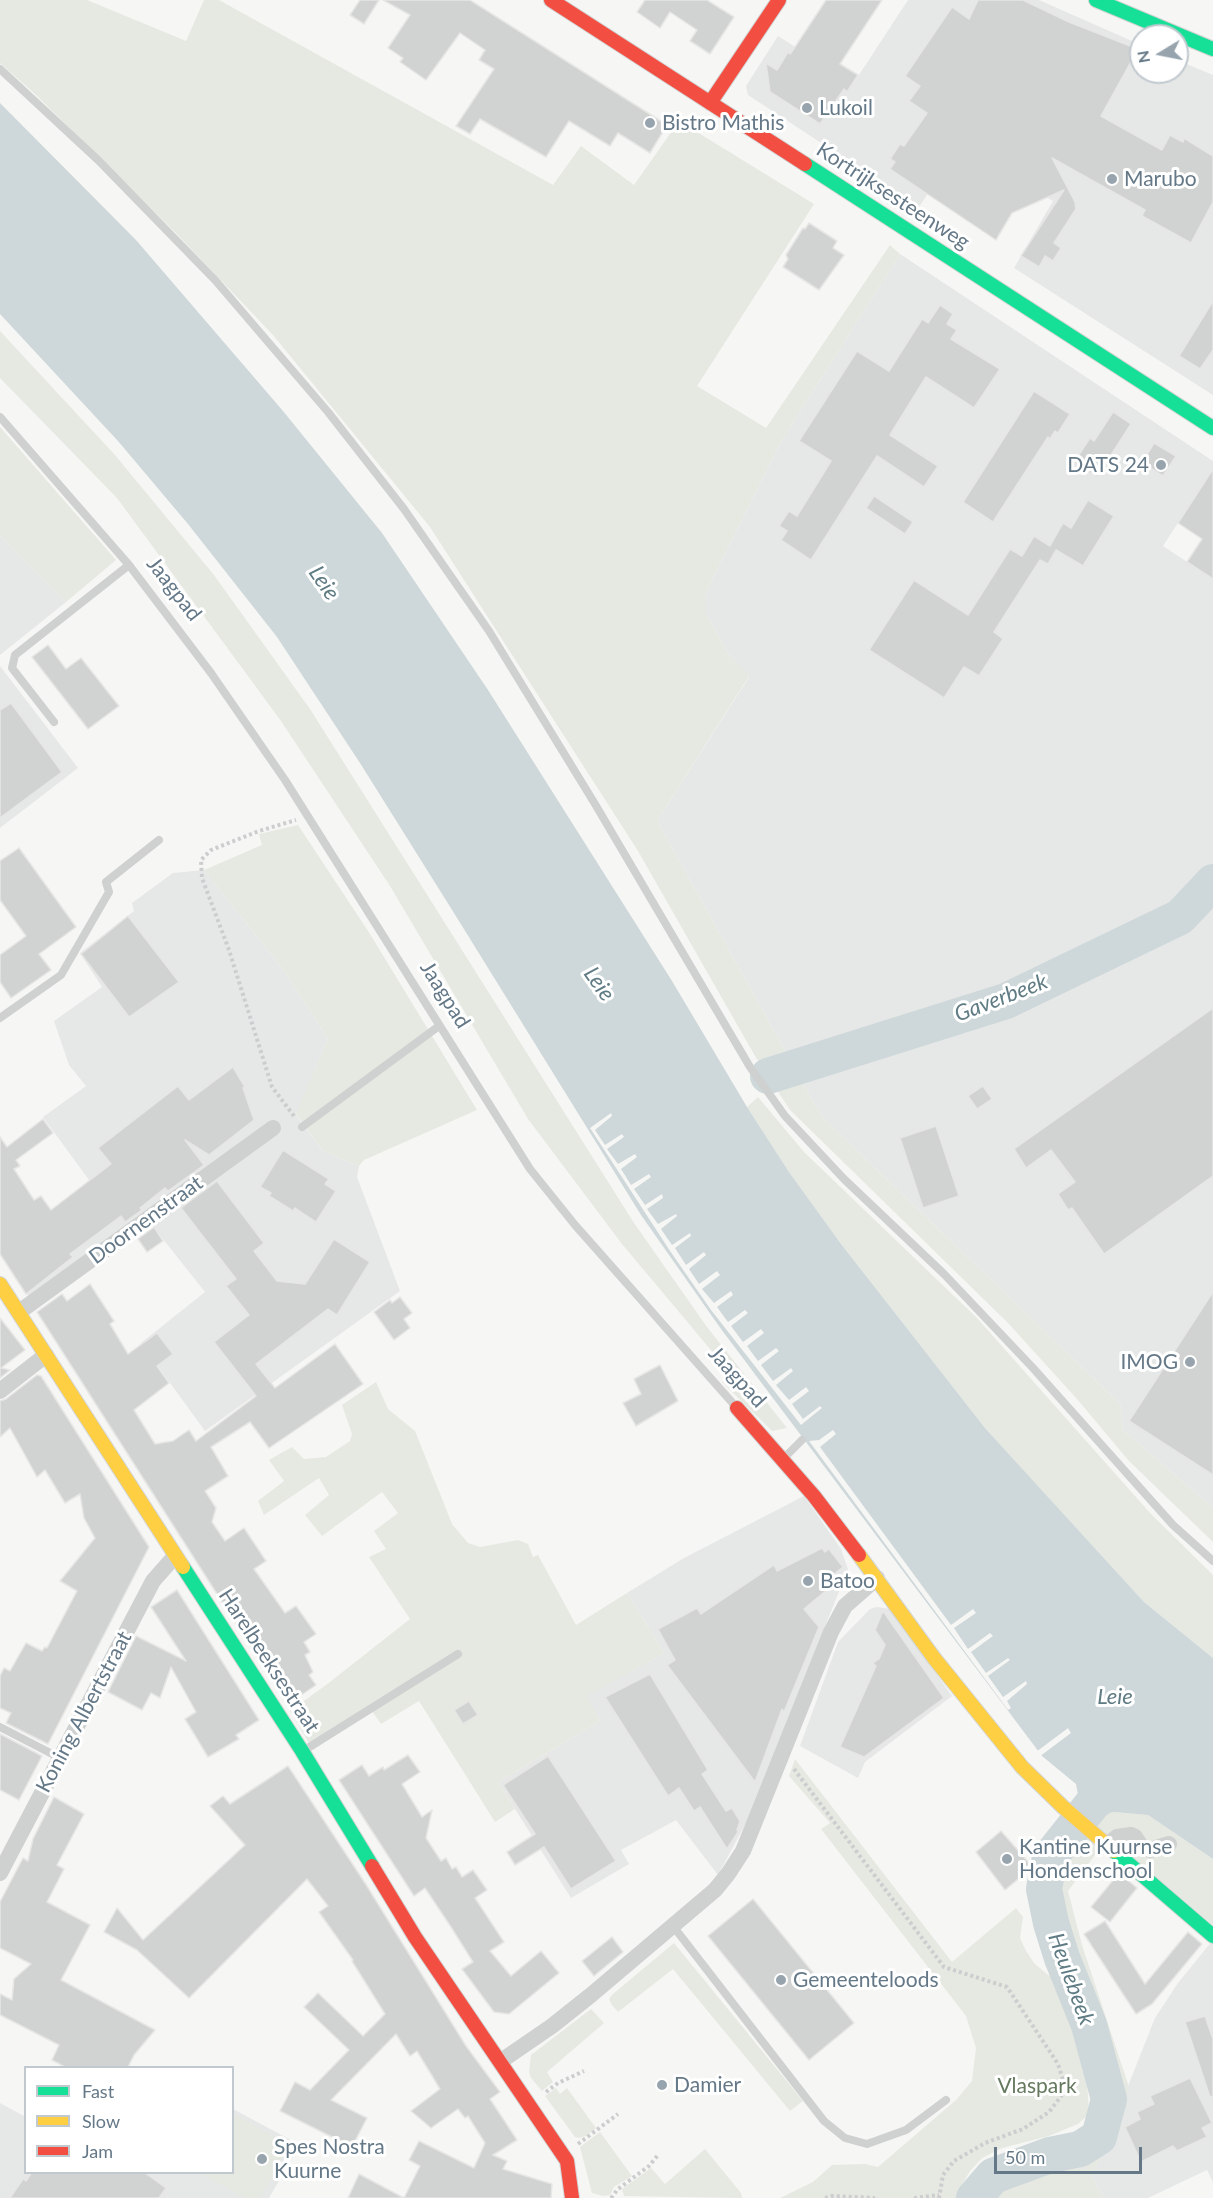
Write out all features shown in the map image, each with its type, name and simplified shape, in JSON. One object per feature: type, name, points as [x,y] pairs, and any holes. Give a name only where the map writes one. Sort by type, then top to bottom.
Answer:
[{"type":"street","name":"Kortrijksesteenweg","points":[[551,0],[1213,428]]},
{"type":"street","points":[[710,104],[779,0]]},
{"type":"street","points":[[1096,0],[1213,49]]},
{"type":"street","name":"Doornenstraat","points":[[19,1312],[273,1128]]},
{"type":"street","name":"Harelbeeksestraat","points":[[0,1284],[302,1751],[415,1936],[562,2153],[567,2161],[572,2198]]},
{"type":"street","points":[[0,1391],[46,1354]]},
{"type":"street","name":"Jaagpad","points":[[737,1408],[828,1514],[934,1658],[1015,1758],[1063,1807],[1106,1840],[1213,1936]]},
{"type":"street","name":"Koning Albertstraat","points":[[0,1873],[153,1581],[175,1556]]},
{"type":"street","points":[[501,2061],[552,2026],[715,1890],[728,1874],[742,1851],[780,1762],[831,1632],[845,1606],[877,1578]]},
{"type":"street","points":[[1106,1840],[1131,1835],[1141,1846],[1150,1850],[1169,1844]]},
{"type":"lane","points":[[0,69],[98,160],[215,280],[328,412],[404,509],[489,632],[595,804],[750,1067],[785,1116],[836,1171],[944,1274],[1033,1368],[1173,1525],[1213,1561]]},
{"type":"lane","name":"Jaagpad","points":[[0,417],[129,565],[211,673],[309,816],[530,1169],[575,1225],[737,1408]]},
{"type":"lane","points":[[54,722],[12,668],[15,655],[129,565]]},
{"type":"lane","points":[[0,1018],[61,975],[109,892],[106,882],[159,840]]},
{"type":"lane","points":[[302,1127],[439,1026]]},
{"type":"lane","points":[[783,1459],[802,1440]]},
{"type":"lane","points":[[302,1751],[458,1654]]},
{"type":"lane","points":[[0,1727],[60,1758]]},
{"type":"lane","points":[[673,1926],[824,2121],[845,2138],[867,2144],[906,2130],[946,2100]]},
{"type":"path","points":[[302,1127],[272,1087],[229,950],[202,878],[201,860],[211,850],[259,831],[309,816]]},
{"type":"path","points":[[780,1762],[793,1767],[944,1967],[1007,1987],[1058,2064],[1063,2080],[1062,2095],[1049,2112],[1023,2129],[985,2144],[954,2161],[943,2175],[939,2196],[914,2198]]},
{"type":"path","points":[[529,2104],[558,2084],[585,2071]]},
{"type":"path","points":[[562,2153],[618,2114]]},
{"type":"path","points":[[611,2198],[618,2189],[649,2166],[658,2155]]},
{"type":"path","points":[[825,2198],[832,2196],[875,2198]]},
{"type":"shaded area","points":[[908,0],[1039,0],[1129,40],[1129,84],[1189,84],[1189,65],[1213,75],[1213,395],[1014,268],[1053,201],[966,136],[919,207],[748,95],[746,86],[778,36],[853,84]]},
{"type":"shaded area","points":[[900,254],[1213,461],[1213,469],[1163,546],[1210,577],[1213,573],[1213,1508],[1123,1430],[1120,1404],[822,1117],[657,821],[749,677],[729,655],[705,612],[705,598],[714,575],[780,443]]},
{"type":"shaded area","points":[[0,535],[66,602],[0,655]]},
{"type":"shaded area","points":[[0,666],[78,768],[0,828]]},
{"type":"shaded area","points":[[204,870],[285,972],[328,1039],[296,1115],[323,1151],[359,1166],[357,1177],[400,1291],[205,1431],[141,1343],[205,1292],[151,1224],[36,1307],[26,1293],[73,1258],[64,1248],[81,1187],[89,1180],[43,1117],[86,1086],[69,1065],[54,1021],[102,987],[80,953],[134,911],[132,903],[173,873]]},
{"type":"shaded area","points":[[804,1496],[841,1549],[848,1569],[747,1821],[718,1875],[676,1820],[621,1850],[629,1864],[571,1898],[498,1782],[600,1721],[586,1696],[664,1653],[627,1593],[684,1558]]},
{"type":"shaded area","points":[[877,1607],[891,1609],[952,1696],[865,1762],[858,1778],[800,1746],[838,1642],[870,1609]]},
{"type":"shaded area","points":[[1213,1940],[1213,2182],[1207,2170],[1148,2198],[1103,2198],[1092,2177],[1155,2018],[1178,1983]]},
{"type":"shaded area","name":"Spes Nostra Kuurne","points":[[0,2103],[24,2116],[24,2174],[234,2174],[234,2110],[300,2145],[269,2198],[0,2198]]},
{"type":"green space","points":[[0,0],[87,0],[186,41],[204,0],[219,0],[553,185],[581,146],[634,185],[679,121],[814,204],[697,386],[766,428],[890,245],[900,254],[780,443],[714,575],[705,598],[705,612],[729,655],[749,676],[657,821],[822,1117],[1120,1404],[1123,1430],[1213,1508],[1213,1542],[1129,1461],[1008,1323],[790,1110],[755,1056],[638,851],[430,527],[273,335],[174,231],[35,94],[0,63]]},
{"type":"green space","points":[[0,331],[115,455],[214,575],[310,709],[634,1223],[707,1327],[787,1428],[772,1431],[722,1382],[731,1374],[622,1244],[528,1119],[390,886],[281,721],[117,498],[0,378]]},
{"type":"green space","points":[[0,427],[116,560],[66,602],[0,535]]},
{"type":"green space","points":[[298,825],[370,934],[477,1110],[364,1160],[359,1166],[323,1151],[296,1114],[328,1039],[285,972],[204,870],[262,845],[259,834]]},
{"type":"green space","points":[[758,1097],[804,1152],[977,1318],[1151,1514],[1213,1575],[1213,1658],[1144,1602],[985,1428],[841,1244],[789,1172],[747,1107]]},
{"type":"green space","points":[[376,1382],[388,1409],[415,1431],[452,1524],[468,1543],[480,1547],[518,1540],[528,1544],[533,1557],[538,1555],[576,1625],[627,1593],[664,1653],[587,1696],[600,1721],[498,1782],[515,1809],[495,1822],[419,1701],[381,1724],[372,1711],[313,1750],[290,1711],[410,1619],[369,1557],[386,1549],[374,1531],[398,1513],[382,1492],[322,1536],[305,1515],[329,1495],[319,1478],[264,1515],[258,1501],[284,1481],[269,1460],[292,1447],[304,1459],[326,1457],[350,1441],[352,1434],[342,1405]]},
{"type":"green space","name":"Vlaspark","points":[[795,1759],[952,1962],[1016,1908],[1023,1917],[1020,1938],[1025,1949],[1034,1963],[1061,1982],[1063,2004],[1087,2080],[1089,2114],[1078,2124],[1049,2136],[1002,2148],[982,2158],[970,2171],[959,2190],[958,2198],[780,2198],[813,2182],[832,2165],[865,2164],[878,2167],[956,2100],[972,2081],[976,2048],[966,2016],[821,1829],[830,1823],[789,1776]]},
{"type":"green space","points":[[1114,1812],[1148,1815],[1213,1859],[1213,1925],[1092,1822],[1096,1816]]},
{"type":"green space","points":[[1086,1835],[1101,1847],[1068,1891],[1082,1945],[1129,2087],[1092,2177],[1103,2198],[984,2198],[988,2183],[1006,2168],[1070,2156],[1088,2146],[1102,2134],[1115,2096],[1116,2083],[1096,2013],[1064,1920],[1055,1906],[1052,1895],[1054,1883],[1063,1863]]},
{"type":"green space","points":[[674,1943],[803,2101],[790,2111],[673,1969],[618,2012],[612,2005],[609,1999],[613,1994]]},
{"type":"green space","points":[[591,2009],[604,2023],[547,2072],[553,2082],[542,2091],[529,2072],[531,2055]]},
{"type":"green space","points":[[556,2088],[560,2094],[567,2088],[596,2128],[586,2136],[575,2137],[545,2096]]},
{"type":"green space","points":[[234,2115],[289,2145],[260,2198],[246,2198],[202,2174],[234,2174]]},
{"type":"green space","points":[[600,2132],[632,2176],[614,2187],[610,2195],[603,2196],[592,2193],[580,2147]]},
{"type":"green space","points":[[705,2149],[741,2193],[742,2198],[624,2196],[622,2189],[651,2168],[665,2184]]},
{"type":"water","name":"Leie","points":[[0,103],[136,240],[283,411],[382,533],[488,690],[672,981],[747,1107],[789,1172],[841,1244],[985,1428],[1144,1602],[1213,1658],[1213,1859],[1148,1815],[1114,1812],[1096,1816],[1079,1800],[1076,1784],[1042,1756],[721,1329],[641,1215],[360,763],[277,637],[188,524],[118,441],[0,314]]},
{"type":"pier","points":[[611,1113],[612,1116],[595,1130],[605,1145],[622,1134],[624,1137],[607,1149],[618,1164],[635,1154],[637,1157],[621,1169],[631,1185],[649,1174],[651,1177],[634,1189],[645,1205],[662,1194],[663,1198],[647,1209],[658,1224],[676,1214],[677,1216],[661,1229],[672,1245],[690,1233],[691,1236],[675,1248],[686,1265],[704,1252],[706,1255],[689,1269],[699,1284],[717,1271],[720,1275],[702,1289],[714,1303],[731,1291],[733,1295],[717,1307],[728,1322],[745,1310],[748,1313],[731,1326],[743,1342],[761,1329],[764,1333],[747,1346],[758,1361],[776,1348],[779,1351],[761,1365],[773,1381],[791,1368],[793,1371],[776,1385],[789,1400],[806,1387],[809,1391],[792,1404],[803,1419],[820,1406],[822,1408],[801,1425],[711,1310],[590,1128]]},
{"type":"pier","points":[[833,1430],[836,1434],[820,1447],[951,1625],[973,1609],[976,1613],[954,1628],[968,1649],[990,1633],[993,1636],[971,1652],[986,1673],[1008,1658],[1010,1660],[988,1676],[1003,1697],[1026,1681],[1027,1684],[1007,1701],[1011,1708],[1008,1710],[809,1441],[819,1440]]},
{"type":"pier","points":[[1068,1728],[1071,1733],[1039,1757],[1036,1752]]},
{"type":"building","points":[[360,0],[379,0],[364,24],[350,15]]},
{"type":"building","points":[[383,0],[470,0],[667,125],[650,153],[618,133],[610,146],[569,121],[546,157],[480,119],[470,134],[456,126],[494,69],[479,60],[485,50],[460,33],[426,80],[400,62],[403,58],[388,48],[410,15]]},
{"type":"building","points":[[645,0],[707,0],[734,17],[710,54],[690,41],[697,30],[670,12],[660,28],[637,12]]},
{"type":"building","points":[[826,0],[882,0],[840,64],[858,75],[847,92],[844,89],[820,124],[770,92],[766,63],[777,70]]},
{"type":"building","points":[[978,0],[1023,0],[1069,22],[1129,45],[1129,65],[1101,116],[1162,150],[1170,135],[1183,142],[1184,138],[1213,156],[1213,202],[1191,243],[1142,216],[1145,210],[1052,158],[1075,202],[1076,209],[1054,243],[1061,248],[1053,261],[1045,256],[1039,267],[1021,256],[1064,190],[1012,213],[996,240],[890,169],[895,162],[890,159],[900,144],[904,146],[927,113],[909,101],[920,86],[905,76],[952,7],[969,19]]},
{"type":"building","points":[[809,223],[837,241],[833,248],[844,255],[819,290],[783,267],[788,259],[786,255],[803,228],[805,229]]},
{"type":"building","points":[[1213,301],[1213,350],[1200,369],[1179,356]]},
{"type":"building","points":[[940,305],[953,314],[947,324],[957,330],[951,339],[1000,369],[974,408],[926,377],[890,435],[938,466],[924,487],[877,456],[811,560],[781,540],[787,531],[779,526],[789,511],[797,516],[831,461],[799,441],[857,351],[889,371],[922,319],[928,323]]},
{"type":"building","points":[[1034,391],[1070,414],[1058,433],[1055,431],[1050,439],[1048,437],[993,522],[963,502]]},
{"type":"building","points":[[1113,412],[1131,424],[1097,477],[1074,462],[1090,438],[1094,441]]},
{"type":"building","points":[[1154,443],[1176,456],[1163,476],[1142,463]]},
{"type":"building","points":[[1213,469],[1213,579],[1187,562],[1202,539],[1178,523]]},
{"type":"building","points":[[874,496],[913,522],[905,534],[866,508]]},
{"type":"building","points":[[1088,500],[1114,516],[1083,566],[1056,550],[1048,564],[1040,560],[994,632],[1003,639],[979,676],[964,667],[944,698],[869,650],[914,580],[968,615],[1010,549],[1022,556],[1034,536],[1050,546],[1063,523],[1071,528]]},
{"type":"building","points":[[48,645],[66,669],[81,658],[119,706],[88,729],[32,657]]},
{"type":"building","points":[[11,703],[62,772],[0,818],[0,710]]},
{"type":"building","points":[[19,848],[76,927],[39,954],[51,970],[11,998],[0,982],[0,955],[26,936],[0,900],[0,861]]},
{"type":"building","points":[[128,916],[179,982],[129,1017],[81,954]]},
{"type":"building","points":[[1213,1008],[1213,1176],[1104,1254],[1072,1208],[1068,1210],[1058,1194],[1075,1182],[1051,1150],[1026,1168],[1014,1149]]},
{"type":"building","points":[[233,1067],[245,1087],[243,1088],[254,1120],[209,1155],[185,1140],[204,1165],[168,1191],[165,1188],[140,1208],[142,1210],[125,1222],[121,1216],[70,1254],[73,1257],[26,1294],[0,1254],[0,1137],[7,1147],[43,1119],[53,1133],[16,1160],[20,1166],[14,1169],[34,1200],[41,1196],[51,1210],[111,1164],[98,1148],[178,1086],[189,1100]]},
{"type":"building","points":[[983,1086],[992,1099],[977,1109],[968,1096]]},
{"type":"building","points":[[936,1126],[959,1196],[923,1208],[900,1138]]},
{"type":"building","points":[[283,1150],[329,1179],[325,1184],[336,1191],[316,1222],[295,1208],[293,1211],[269,1196],[271,1193],[260,1187]]},
{"type":"building","points":[[217,1181],[264,1243],[254,1251],[277,1281],[305,1284],[334,1239],[370,1262],[337,1315],[328,1309],[256,1364],[275,1388],[335,1344],[363,1384],[269,1448],[250,1422],[211,1447],[228,1476],[205,1491],[216,1508],[212,1522],[225,1541],[244,1528],[266,1561],[254,1569],[285,1613],[296,1606],[316,1634],[304,1642],[310,1652],[305,1655],[313,1672],[309,1675],[316,1685],[294,1700],[288,1690],[284,1692],[273,1674],[270,1677],[37,1312],[62,1294],[67,1301],[90,1284],[114,1321],[110,1324],[128,1354],[157,1333],[173,1354],[157,1366],[169,1383],[134,1410],[155,1444],[173,1441],[189,1430],[196,1441],[256,1396],[214,1342],[249,1315],[226,1286],[236,1279],[181,1208]]},
{"type":"building","points":[[154,1227],[163,1241],[147,1252],[138,1239]]},
{"type":"building","name":"IMOG","points":[[1213,1292],[1213,1475],[1129,1421]]},
{"type":"building","points":[[400,1297],[412,1313],[404,1319],[410,1328],[394,1340],[374,1312],[390,1300],[392,1303]]},
{"type":"building","points":[[0,1318],[25,1350],[1,1368],[10,1370],[0,1378]]},
{"type":"building","points":[[660,1365],[678,1401],[636,1426],[623,1403],[641,1394],[634,1379]]},
{"type":"building","points":[[37,1375],[41,1376],[149,1547],[48,1744],[6,1723],[11,1713],[0,1708],[0,1676],[4,1668],[10,1671],[26,1643],[42,1651],[45,1647],[47,1648],[77,1591],[60,1581],[95,1538],[84,1518],[80,1494],[65,1503],[45,1470],[37,1477],[10,1428],[0,1437],[0,1401],[6,1399]]},
{"type":"building","points":[[822,1548],[825,1552],[829,1549],[843,1567],[829,1578],[834,1584],[804,1609],[819,1627],[784,1712],[782,1709],[755,1782],[667,1665],[675,1660],[658,1629],[697,1608],[701,1614],[774,1565],[777,1571]]},
{"type":"building","points":[[177,1590],[259,1720],[236,1735],[239,1739],[208,1757],[185,1719],[196,1712],[171,1667],[160,1698],[151,1693],[142,1710],[108,1692],[136,1636],[186,1661],[151,1607]]},
{"type":"building","points":[[883,1611],[944,1698],[864,1757],[840,1747],[876,1666],[873,1663],[879,1659],[885,1645],[875,1630]]},
{"type":"building","points":[[650,1674],[708,1770],[702,1774],[726,1811],[732,1808],[740,1821],[738,1832],[727,1849],[700,1807],[694,1811],[679,1788],[668,1796],[605,1697]]},
{"type":"building","points":[[469,1701],[478,1715],[463,1724],[454,1710]]},
{"type":"building","points":[[0,1734],[42,1756],[19,1800],[0,1790]]},
{"type":"building","points":[[408,1755],[420,1772],[402,1784],[422,1817],[432,1810],[426,1838],[441,1861],[446,1858],[452,1869],[456,1867],[462,1877],[473,1870],[487,1890],[475,1898],[504,1942],[490,1951],[511,1976],[541,1951],[559,1973],[509,2014],[494,2012],[462,1969],[473,1962],[451,1927],[425,1888],[414,1896],[339,1780],[362,1765],[369,1776],[383,1767],[384,1770]]},
{"type":"building","points":[[548,1756],[616,1861],[571,1889],[544,1847],[515,1865],[507,1852],[535,1834],[503,1785]]},
{"type":"building","points":[[288,1766],[365,1883],[466,2046],[500,2092],[490,2099],[517,2140],[493,2155],[507,2161],[503,2169],[552,2184],[551,2198],[404,2198],[420,2166],[409,2160],[419,2141],[474,2168],[485,2143],[468,2116],[465,2118],[458,2109],[431,2128],[411,2111],[440,2089],[417,2051],[410,2056],[396,2034],[331,2100],[367,2118],[352,2147],[280,2111],[295,2082],[310,2090],[349,2050],[304,2007],[318,1993],[363,2036],[385,2014],[353,1960],[319,1912],[328,1906],[307,1879],[189,1998],[137,1950],[104,1932],[117,1908],[143,1940],[245,1845],[210,1806],[223,1796],[230,1804]]},
{"type":"building","points":[[54,1797],[84,1814],[57,1865],[64,1869],[47,1902],[90,1925],[61,1980],[155,2030],[134,2055],[128,2066],[63,2066],[52,2060],[59,2045],[0,2015],[0,1994],[12,2000],[14,1979],[31,1964],[0,1948],[0,1902],[23,1858],[28,1861],[33,1839]]},
{"type":"building","name":"Kantine Kuurnse Hondenschool","points":[[1001,1831],[1030,1864],[1020,1871],[1023,1875],[1005,1890],[976,1852]]},
{"type":"building","points":[[1119,1873],[1137,1888],[1110,1922],[1091,1907]]},
{"type":"building","name":"Gemeenteloods","points":[[753,1899],[854,2023],[809,2060],[708,1936]]},
{"type":"building","points":[[1105,1921],[1145,1984],[1188,1932],[1202,1944],[1152,2004],[1136,2014],[1084,1934]]},
{"type":"building","points":[[612,1937],[623,1952],[594,1976],[582,1961]]},
{"type":"building","points":[[1205,2016],[1213,2039],[1213,2096],[1210,2097],[1185,2022]]},
{"type":"building","points":[[1190,2078],[1212,2123],[1202,2128],[1207,2137],[1177,2151],[1173,2146],[1141,2162],[1125,2127],[1140,2119],[1137,2112],[1154,2104],[1150,2096]]},
{"type":"building","points":[[31,2174],[147,2174],[166,2188],[159,2198],[10,2198],[23,2179],[26,2181]]},
{"type":"building","points":[[359,2174],[404,2198],[348,2198]]},
{"type":"waterway","name":"Gaverbeek","points":[[768,1076],[1006,1001],[1180,917],[1213,882]]},
{"type":"waterway","name":"Heulebeek","points":[[974,2198],[993,2176],[1050,2155],[1080,2149],[1099,2137],[1109,2099],[1089,2025],[1062,1958],[1051,1923],[1044,1889],[1050,1857],[1093,1803],[1127,1777]]},
{"type":"traffic: fast","points":[[1096,0],[1213,49]]},
{"type":"traffic: fast","points":[[805,164],[1213,428]]},
{"type":"traffic: fast","points":[[183,1567],[302,1751],[372,1866]]},
{"type":"traffic: fast","points":[[1114,1851],[1213,1936]]},
{"type":"traffic: slow","points":[[0,1284],[183,1567]]},
{"type":"traffic: slow","points":[[859,1555],[934,1658],[1022,1767],[1063,1807],[1114,1851]]},
{"type":"traffic: jam","points":[[551,0],[805,164]]},
{"type":"traffic: jam","points":[[710,103],[779,0]]},
{"type":"traffic: jam","points":[[737,1408],[814,1496],[859,1555]]},
{"type":"traffic: jam","points":[[372,1866],[415,1937],[567,2161],[572,2198]]},
{"type":"place","name":"Lukoil","points":[[807,108]]},
{"type":"place","name":"Bistro Mathis","points":[[650,123]]},
{"type":"place","name":"Marubo","points":[[1112,179]]},
{"type":"place","name":"DATS 24","points":[[1161,465]]},
{"type":"place","name":"IMOG","points":[[1190,1362]]},
{"type":"place","name":"Batoo","points":[[808,1581]]},
{"type":"place","name":"Kantine Kuurnse Hondenschool","points":[[1007,1859]]},
{"type":"place","name":"Gemeenteloods","points":[[781,1980]]},
{"type":"place","name":"Damier","points":[[662,2085]]},
{"type":"place","name":"Spes Nostra Kuurne","points":[[262,2159]]}]
